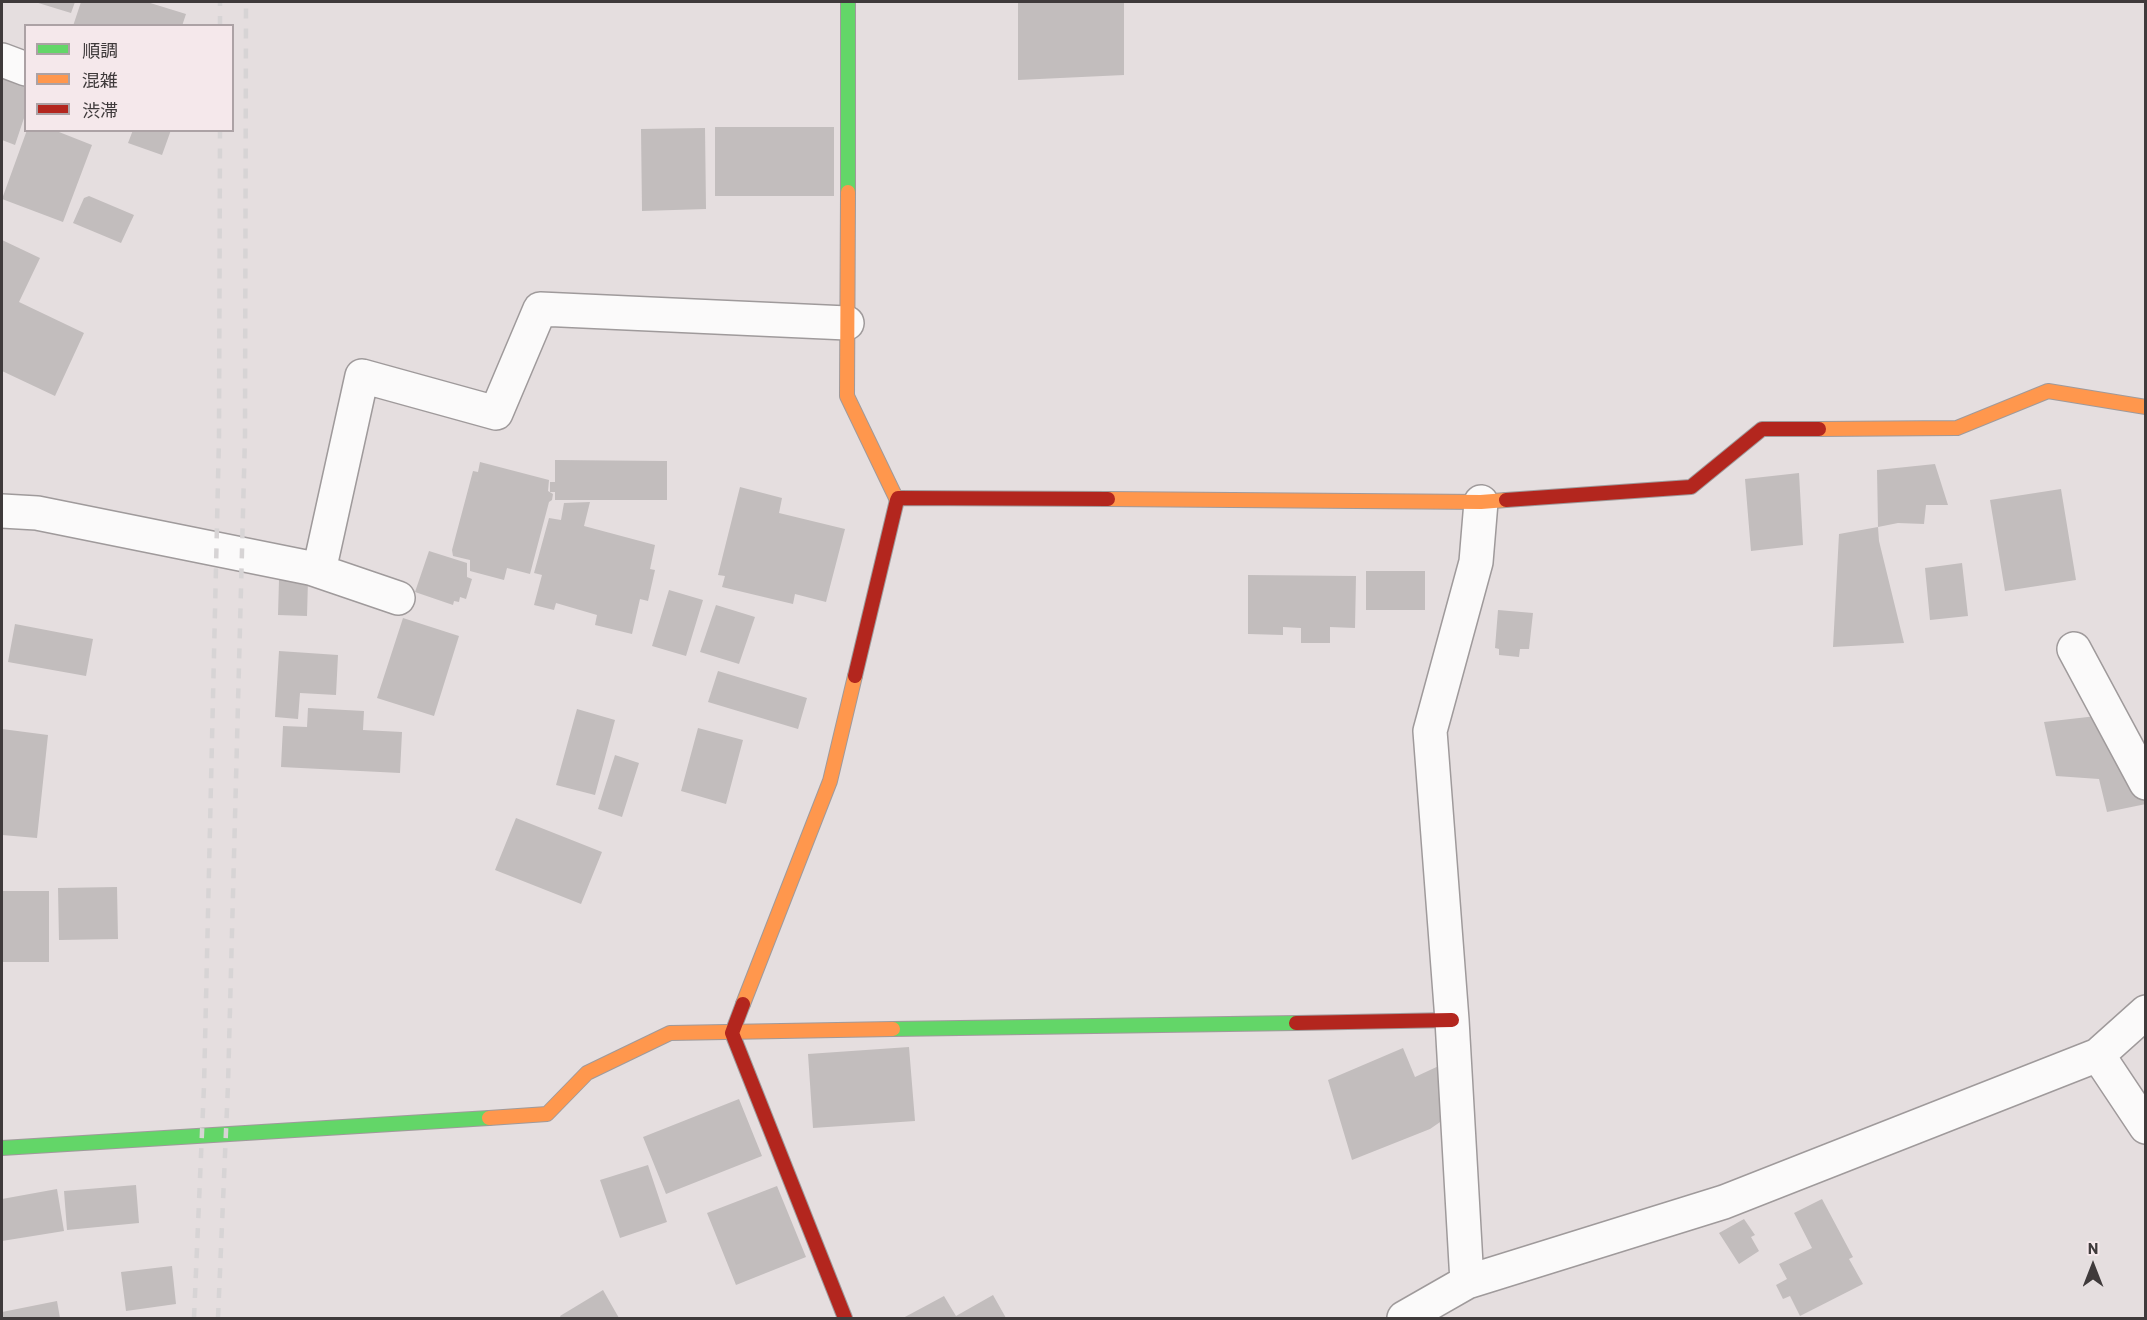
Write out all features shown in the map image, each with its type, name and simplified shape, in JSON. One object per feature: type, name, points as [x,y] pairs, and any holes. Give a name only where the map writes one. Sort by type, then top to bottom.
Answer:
[{"type":"street","points":[[844,1318],[732,1033],[830,781],[898,498],[847,396],[848,2]]},
{"type":"street","points":[[2,60],[24,68]]},
{"type":"street","points":[[319,571],[362,376],[496,412],[540,309],[847,323]]},
{"type":"street","points":[[898,498],[1481,502],[1691,487],[1762,429],[1957,428],[2048,391],[2145,407]]},
{"type":"street","points":[[1467,1282],[1452,1020],[1431,731],[1476,562],[1481,502]]},
{"type":"street","points":[[2,511],[37,513],[319,571],[398,598]]},
{"type":"street","points":[[2074,649],[2145,783]]},
{"type":"street","points":[[1404,1318],[1467,1282],[1724,1202],[2098,1055],[2145,1012]]},
{"type":"street","points":[[2,1148],[547,1114],[587,1073],[670,1033],[1452,1020]]},
{"type":"street","points":[[2098,1055],[2145,1127]]},
{"type":"building","points":[[35,2],[75,2],[71,13]]},
{"type":"building","points":[[81,2],[147,2],[186,14],[183,24],[74,24]]},
{"type":"building","points":[[1018,2],[1124,2],[1124,75],[1018,80]]},
{"type":"building","points":[[2,76],[24,83],[24,118],[15,145],[2,140]]},
{"type":"building","points":[[715,127],[834,127],[834,196],[715,196]]},
{"type":"building","points":[[705,128],[706,209],[642,211],[641,129]]},
{"type":"building","points":[[26,132],[59,132],[92,145],[63,222],[2,199]]},
{"type":"building","points":[[132,132],[170,132],[162,155],[128,143]]},
{"type":"building","points":[[89,196],[134,215],[121,243],[73,223],[84,198]]},
{"type":"building","points":[[2,240],[40,258],[19,302],[84,333],[55,396],[2,371]]},
{"type":"building","points":[[555,460],[667,461],[667,500],[555,500],[555,492],[550,492],[550,482],[555,482]]},
{"type":"building","points":[[480,462],[549,480],[548,491],[553,494],[552,500],[549,502],[530,574],[507,568],[504,580],[470,571],[470,560],[453,556],[452,550],[473,471],[478,472]]},
{"type":"building","points":[[1935,464],[1948,505],[1926,505],[1924,524],[1898,523],[1878,527],[1877,470]]},
{"type":"building","points":[[1799,473],[1803,545],[1751,551],[1745,479]]},
{"type":"building","points":[[740,487],[782,498],[779,513],[845,529],[826,602],[795,594],[793,604],[722,587],[725,576],[718,575]]},
{"type":"building","points":[[2061,489],[2076,580],[2005,591],[1990,500]]},
{"type":"building","points":[[590,502],[584,526],[655,545],[650,569],[655,570],[648,601],[640,599],[632,634],[595,625],[597,615],[556,603],[554,610],[534,605],[542,575],[534,573],[549,518],[561,520],[564,503]]},
{"type":"building","points":[[1878,527],[1879,541],[1904,643],[1833,647],[1839,534]]},
{"type":"building","points":[[429,551],[467,563],[467,577],[472,579],[466,599],[460,597],[459,602],[454,601],[453,605],[415,592]]},
{"type":"building","points":[[1962,563],[1968,616],[1930,620],[1925,568]]},
{"type":"building","points":[[1366,571],[1425,571],[1425,610],[1366,610]]},
{"type":"building","points":[[1248,575],[1356,576],[1355,628],[1330,627],[1330,643],[1301,643],[1301,628],[1283,627],[1283,635],[1248,634]]},
{"type":"building","points":[[279,580],[308,580],[307,616],[278,615]]},
{"type":"building","points":[[669,590],[703,600],[686,656],[652,646]]},
{"type":"building","points":[[716,605],[755,617],[739,664],[700,652]]},
{"type":"building","points":[[1498,610],[1533,613],[1529,649],[1520,649],[1519,657],[1499,655],[1499,649],[1495,648]]},
{"type":"building","points":[[403,618],[459,636],[434,716],[377,698]]},
{"type":"building","points":[[15,624],[93,639],[86,676],[8,662]]},
{"type":"building","points":[[279,651],[338,655],[336,695],[300,693],[298,719],[275,717]]},
{"type":"building","points":[[718,671],[807,698],[798,729],[708,702]]},
{"type":"building","points":[[308,708],[364,711],[363,730],[402,732],[400,773],[281,767],[283,726],[307,727]]},
{"type":"building","points":[[577,709],[615,720],[595,795],[556,785]]},
{"type":"building","points":[[2123,713],[2146,779],[2146,804],[2107,812],[2099,779],[2056,776],[2044,722]]},
{"type":"building","points":[[698,728],[743,740],[726,804],[681,791]]},
{"type":"building","points":[[2,729],[48,735],[37,838],[2,835]]},
{"type":"building","points":[[615,755],[639,763],[622,817],[598,809]]},
{"type":"building","points":[[516,818],[602,852],[581,904],[495,870]]},
{"type":"building","points":[[117,887],[118,939],[59,940],[58,888]]},
{"type":"building","points":[[2,891],[49,891],[49,962],[2,962]]},
{"type":"building","points":[[909,1047],[915,1121],[813,1128],[808,1054]]},
{"type":"building","points":[[1403,1048],[1415,1077],[1443,1064],[1459,1109],[1430,1129],[1352,1160],[1328,1080]]},
{"type":"building","points":[[739,1099],[762,1156],[666,1194],[643,1137]]},
{"type":"building","points":[[648,1165],[667,1222],[620,1238],[600,1180]]},
{"type":"building","points":[[136,1185],[139,1223],[67,1230],[64,1191]]},
{"type":"building","points":[[777,1186],[806,1257],[736,1285],[707,1213]]},
{"type":"building","points":[[57,1189],[64,1231],[2,1241],[2,1199]]},
{"type":"building","points":[[1822,1199],[1853,1257],[1849,1259],[1863,1284],[1800,1316],[1790,1296],[1783,1299],[1776,1285],[1787,1279],[1779,1264],[1812,1248],[1794,1213]]},
{"type":"building","points":[[1744,1219],[1755,1235],[1751,1237],[1759,1251],[1739,1264],[1719,1233]]},
{"type":"building","points":[[172,1266],[176,1304],[126,1311],[121,1272]]},
{"type":"building","points":[[603,1290],[619,1318],[561,1318],[560,1316]]},
{"type":"building","points":[[993,1295],[1006,1318],[903,1318],[944,1296],[956,1316]]},
{"type":"building","points":[[57,1301],[60,1318],[2,1318],[2,1312]]},
{"type":"railway","points":[[220,2],[220,24]]},
{"type":"railway","points":[[218,1318],[228,1085],[245,436],[246,2]]},
{"type":"railway","points":[[194,1318],[204,1086],[219,438],[220,132]]},
{"type":"traffic: fast","points":[[848,2],[848,192]]},
{"type":"traffic: fast","points":[[893,1029],[1296,1023]]},
{"type":"traffic: fast","points":[[2,1148],[489,1118]]},
{"type":"traffic: slow","points":[[848,192],[847,396],[897,500]]},
{"type":"traffic: slow","points":[[1819,429],[1957,428],[2048,391],[2146,407]]},
{"type":"traffic: slow","points":[[1108,499],[1481,502],[1506,500]]},
{"type":"traffic: slow","points":[[743,1004],[830,781],[855,676]]},
{"type":"traffic: slow","points":[[489,1118],[547,1114],[587,1073],[670,1033],[893,1029]]},
{"type":"traffic: jam","points":[[1506,500],[1691,487],[1762,429],[1819,429]]},
{"type":"traffic: jam","points":[[898,498],[1108,499]]},
{"type":"traffic: jam","points":[[855,676],[897,500]]},
{"type":"traffic: jam","points":[[743,1004],[732,1033],[845,1318]]},
{"type":"traffic: jam","points":[[1296,1023],[1452,1020]]}]
